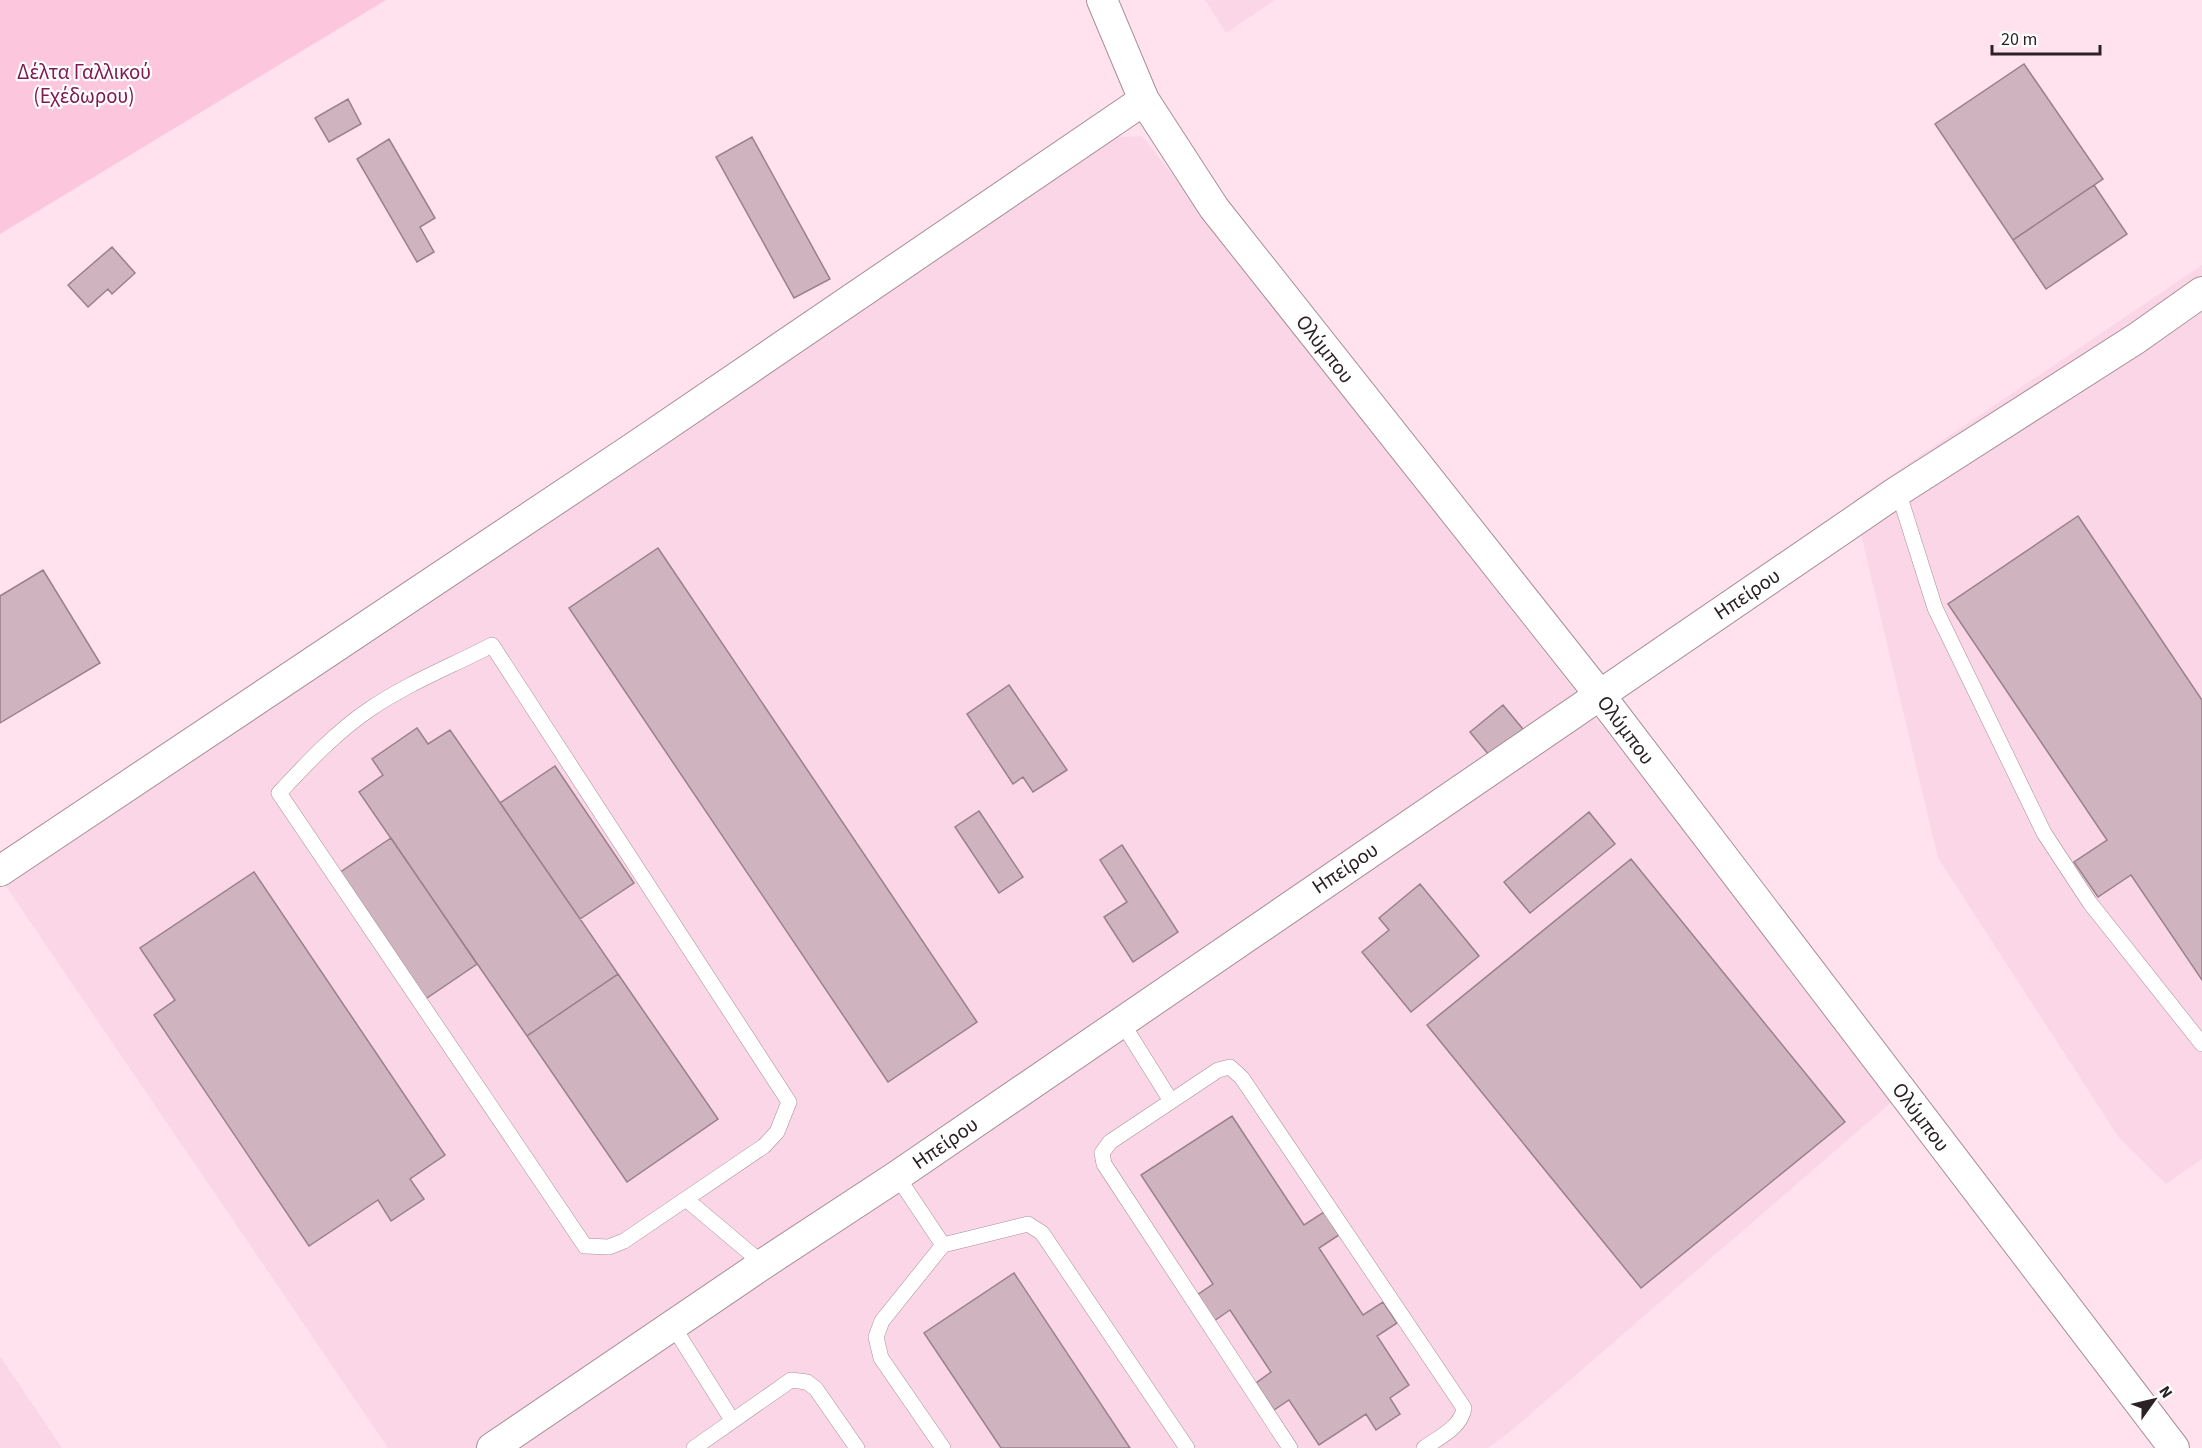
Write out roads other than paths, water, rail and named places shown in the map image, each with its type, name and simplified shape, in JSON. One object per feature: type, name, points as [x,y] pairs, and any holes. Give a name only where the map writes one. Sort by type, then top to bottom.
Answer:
[{"type":"street","name":"Ολύμπου","points":[[1102,0],[1144,100],[1214,208],[1599,694],[2174,1448]]},
{"type":"street","points":[[0,871],[643,441],[1144,100]]},
{"type":"street","name":"Ηπείρου","points":[[492,1448],[897,1176],[1898,491],[2137,338],[2202,292]]},
{"type":"lane","points":[[1898,491],[1935,608],[2044,833],[2090,903],[2202,1044]]},
{"type":"lane","points":[[492,645],[789,1102],[777,1132],[764,1146],[687,1200],[624,1241],[609,1247],[585,1246],[279,793],[339,733],[370,709],[406,687],[492,645]]},
{"type":"lane","points":[[1121,1021],[1171,1101]]},
{"type":"lane","points":[[1290,1448],[1104,1164],[1102,1153],[1110,1142],[1171,1101],[1218,1070],[1230,1067],[1242,1078],[1464,1408],[1462,1417],[1456,1425],[1424,1448]]},
{"type":"lane","points":[[897,1176],[943,1245]]},
{"type":"lane","points":[[687,1200],[763,1264]]},
{"type":"lane","points":[[943,1448],[881,1358],[876,1337],[882,1321],[943,1245],[1028,1224],[1042,1233],[1187,1448]]},
{"type":"lane","points":[[673,1326],[732,1420]]},
{"type":"lane","points":[[694,1448],[791,1380],[807,1382],[816,1389],[856,1448]]},
{"type":"park label","name":"Δέλτα Γαλλικού (Εχέδωρου)","points":[[84,84]]}]
